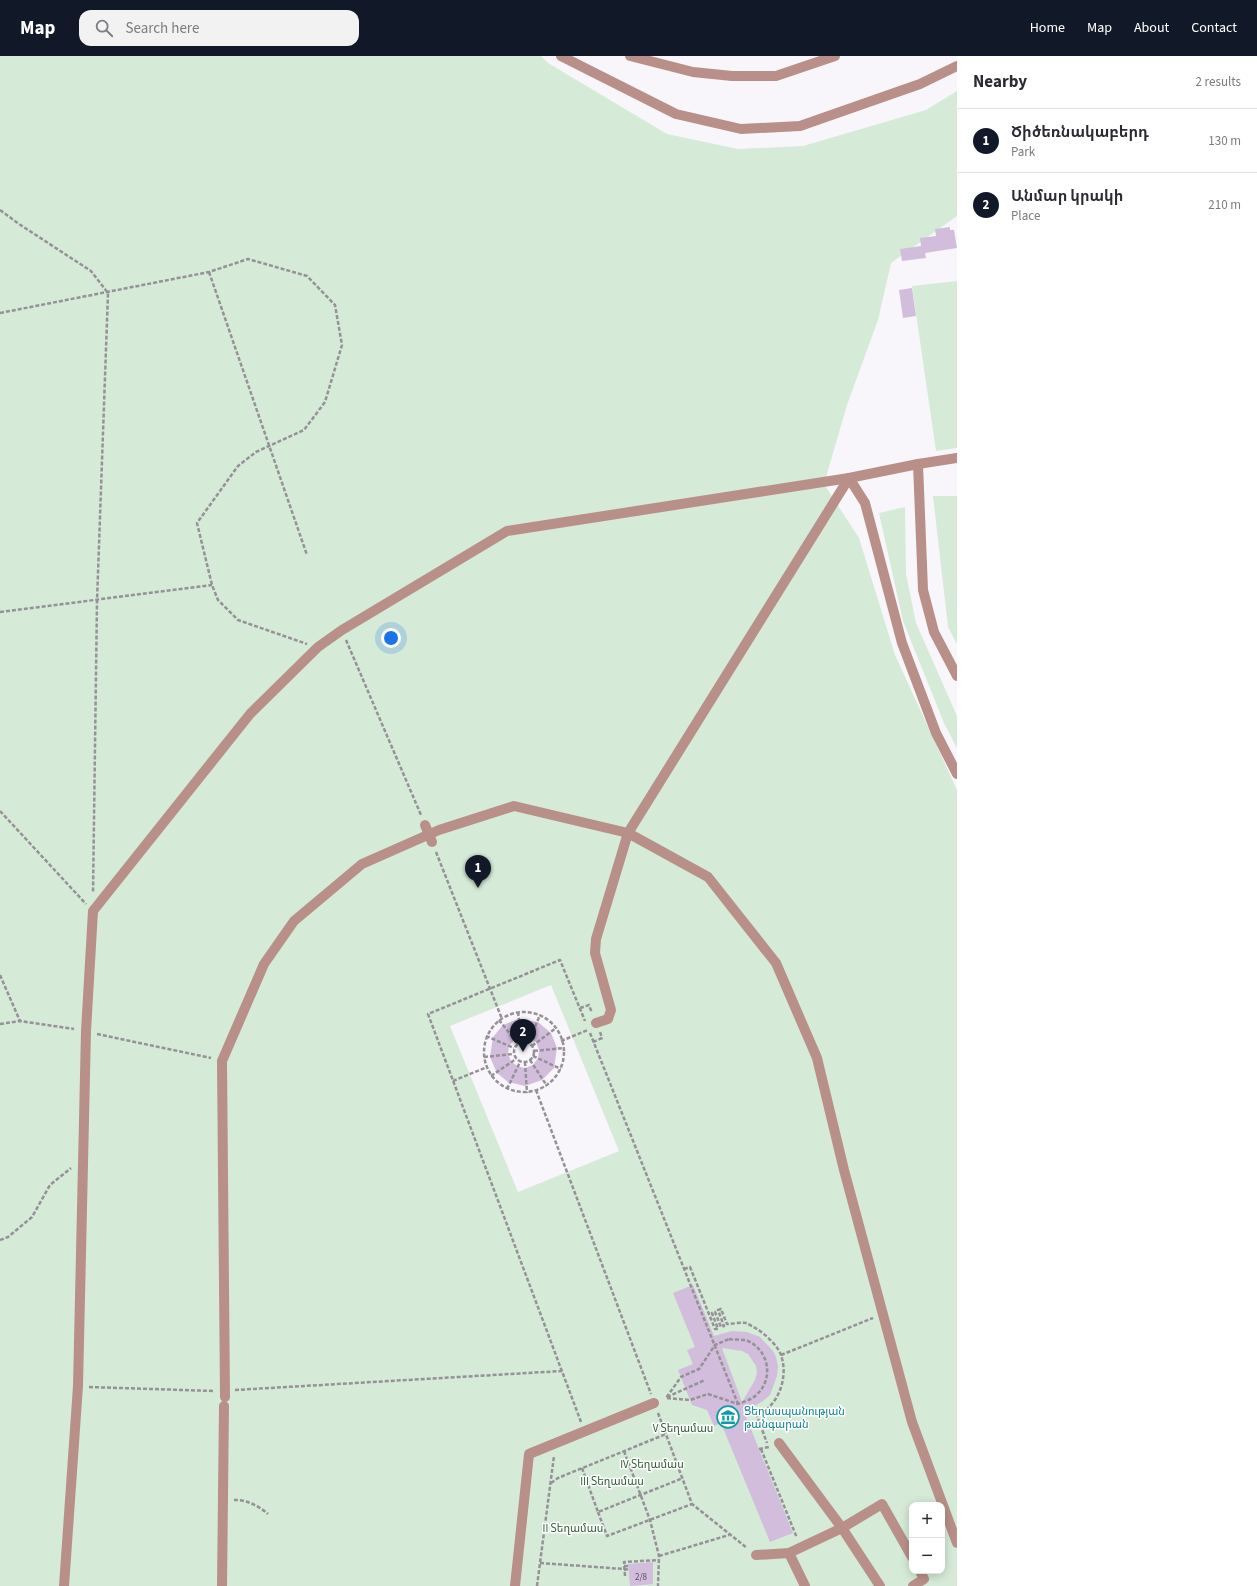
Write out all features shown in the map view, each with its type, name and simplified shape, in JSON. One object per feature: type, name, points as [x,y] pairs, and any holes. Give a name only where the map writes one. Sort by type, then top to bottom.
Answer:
[{"type":"street","points":[[561,56],[676,114],[741,129],[800,126],[920,84],[957,66]]},
{"type":"street","points":[[630,56],[693,72],[732,76],[776,76],[835,56]]},
{"type":"street","points":[[64,1586],[78,1386],[86,1031],[93,911],[250,714],[318,647],[344,634],[507,531],[849,478],[918,464],[957,458]]},
{"type":"street","points":[[918,464],[923,590],[934,632],[957,676]]},
{"type":"street","points":[[849,478],[865,503],[902,643],[936,733],[957,774]]},
{"type":"street","points":[[592,1026],[608,1019],[610,1010],[595,953],[596,939],[628,833],[849,478]]},
{"type":"street","points":[[222,1586],[225,1398],[222,1061],[264,964],[294,921],[362,864],[428,834],[514,806],[628,833],[708,877],[776,964],[817,1058],[844,1170],[912,1422],[957,1543]]},
{"type":"street","points":[[515,1586],[529,1454],[654,1403]]},
{"type":"street","points":[[778,1443],[842,1528],[880,1586]]},
{"type":"street","points":[[756,1555],[789,1553],[842,1528],[882,1504],[909,1552]]},
{"type":"street","points":[[789,1553],[805,1586]]},
{"type":"street","points":[[914,1586],[924,1579],[922,1574]]},
{"type":"path","points":[[0,210],[91,272],[108,293],[97,601],[93,911]]},
{"type":"path","points":[[0,313],[209,272],[248,259],[307,276],[335,305],[342,345],[325,402],[304,430],[256,452],[238,466],[197,523],[212,585],[218,600],[238,620],[318,647]]},
{"type":"path","points":[[209,272],[307,555]]},
{"type":"path","points":[[0,612],[97,601],[212,585]]},
{"type":"path","points":[[344,634],[428,834],[501,1020],[518,1044]]},
{"type":"path","points":[[0,811],[93,911]]},
{"type":"path","points":[[580,1420],[428,1014],[560,960],[592,1026],[684,1269],[738,1404]]},
{"type":"path","points":[[0,975],[20,1021]]},
{"type":"path","points":[[518,1012],[522,1042]]},
{"type":"path","points":[[518,1012],[540,1015],[556,1028],[564,1048],[561,1069],[547,1086],[527,1093],[507,1090],[491,1076],[484,1057],[486,1036],[501,1020],[518,1012]]},
{"type":"path","points":[[528,1043],[540,1015]]},
{"type":"path","points":[[0,1024],[20,1021],[86,1031],[222,1061]]},
{"type":"path","points":[[561,1041],[592,1026]]},
{"type":"path","points":[[532,1046],[556,1028]]},
{"type":"path","points":[[486,1036],[514,1048]]},
{"type":"path","points":[[522,1042],[528,1043],[532,1046],[534,1051],[533,1056],[530,1060],[520,1062],[513,1054],[514,1048],[522,1042]]},
{"type":"path","points":[[534,1051],[564,1048]]},
{"type":"path","points":[[484,1057],[513,1054]]},
{"type":"path","points":[[533,1056],[561,1069]]},
{"type":"path","points":[[491,1076],[516,1058]]},
{"type":"path","points":[[530,1060],[547,1086]]},
{"type":"path","points":[[507,1090],[520,1062]]},
{"type":"path","points":[[525,1062],[527,1093]]},
{"type":"path","points":[[453,1081],[487,1067]]},
{"type":"path","points":[[536,1090],[692,1504],[738,1542]]},
{"type":"path","points":[[0,1240],[8,1237],[32,1217],[50,1185],[82,1158]]},
{"type":"path","points":[[684,1269],[690,1267],[715,1330],[718,1329],[712,1313],[715,1312],[721,1327],[724,1326],[718,1310],[721,1309],[727,1324],[746,1323],[766,1334],[781,1355],[783,1371],[782,1388],[766,1412],[757,1416],[768,1447]]},
{"type":"path","points":[[781,1355],[883,1314]]},
{"type":"path","points":[[729,1339],[747,1341],[758,1347],[766,1359],[767,1375],[763,1388],[754,1397],[738,1404],[708,1394],[690,1400],[666,1398],[681,1377],[699,1369],[714,1345],[729,1339]]},
{"type":"path","points":[[78,1386],[225,1398],[562,1371]]},
{"type":"path","points":[[654,1403],[705,1380]]},
{"type":"path","points":[[550,1483],[582,1468],[666,1434]]},
{"type":"path","points":[[759,1449],[761,1449],[798,1538],[791,1541]]},
{"type":"path","points":[[624,1451],[650,1520],[659,1558],[658,1586]]},
{"type":"path","points":[[537,1586],[554,1456]]},
{"type":"path","points":[[582,1468],[607,1536],[692,1504]]},
{"type":"path","points":[[598,1512],[683,1478]]},
{"type":"path","points":[[223,1502],[239,1500],[261,1508],[268,1514]]},
{"type":"path","points":[[624,1576],[624,1562],[659,1558],[730,1535]]},
{"type":"path","points":[[540,1563],[628,1568]]},
{"type":"green space","points":[[0,56],[541,56],[548,63],[667,134],[738,149],[803,146],[926,110],[957,91],[957,216],[891,263],[878,320],[847,405],[824,484],[859,538],[895,655],[957,790],[957,1586],[0,1586]],"holes":[[[551,985],[619,1151],[518,1192],[450,1026]]]},
{"type":"green space","points":[[957,281],[957,448],[936,451],[912,286]]},
{"type":"green space","points":[[933,496],[957,496],[957,644],[948,627]]},
{"type":"green space","points":[[905,507],[906,574],[916,623],[957,716],[957,748],[944,723],[903,621],[879,513]]},
{"type":"building","points":[[950,227],[950,230],[954,230],[957,248],[925,253],[926,258],[902,261],[900,249],[921,246],[920,238],[936,236],[935,229]]},
{"type":"building","points":[[912,288],[916,316],[903,318],[899,290]]},
{"type":"building","points":[[518,1019],[538,1022],[551,1033],[557,1048],[554,1068],[542,1080],[525,1086],[508,1082],[497,1073],[490,1057],[493,1037],[503,1025]],"holes":[[[521,1037],[529,1038],[536,1042],[539,1050],[538,1058],[533,1065],[525,1068],[517,1066],[511,1061],[508,1054],[509,1046],[514,1040]]]},
{"type":"building","name":"Ցեղասպանության թանգարան","points":[[693,1285],[714,1336],[732,1331],[747,1332],[760,1337],[773,1351],[776,1357],[778,1366],[777,1376],[770,1395],[744,1412],[793,1533],[770,1542],[721,1423],[714,1426],[707,1410],[692,1405],[678,1370],[693,1364],[687,1350],[695,1347],[673,1293]],"holes":[[[722,1348],[742,1351],[748,1354],[756,1366],[757,1373],[755,1380],[742,1402]]]},
{"type":"building","points":[[653,1562],[653,1584],[630,1586],[628,1564]]},
{"type":"place","name":"Ծիծեռնակաբերդ","points":[[478,888]]},
{"type":"place","name":"Անմար կրակի","points":[[523,1052]]},
{"type":"place","name":"Ցեղասպանության թանգարան","points":[[728,1417]]},
{"type":"park label","name":"V Տեղամաս","points":[[683,1428]]},
{"type":"park label","name":"IV Տեղամաս","points":[[652,1464]]},
{"type":"park label","name":"III Տեղամաս","points":[[612,1481]]},
{"type":"park label","name":"II Տեղամաս","points":[[573,1528]]}]
